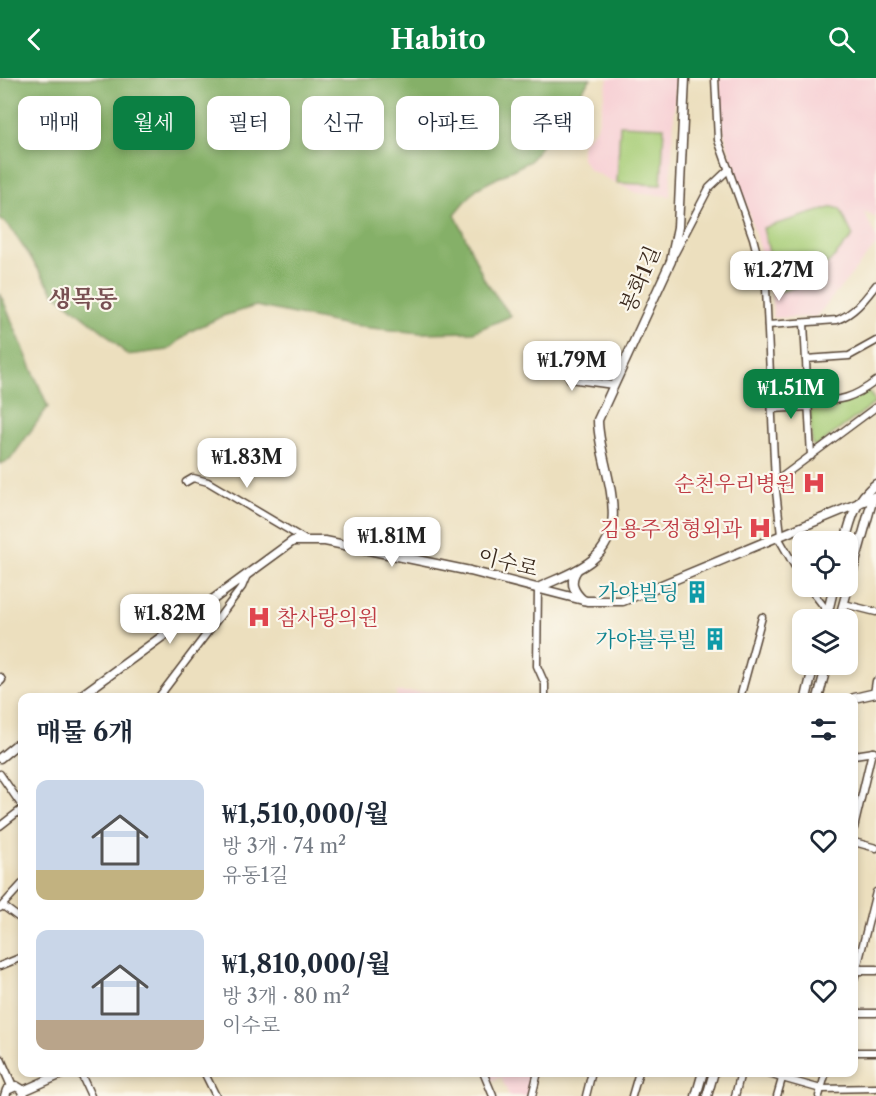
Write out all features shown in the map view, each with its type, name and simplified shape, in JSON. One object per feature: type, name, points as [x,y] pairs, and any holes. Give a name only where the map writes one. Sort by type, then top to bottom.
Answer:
[{"type":"main road","name":"봉화1길","points":[[538,588],[577,570],[599,553],[607,541],[613,519],[613,501],[598,438],[598,420],[671,261],[678,227],[685,78]]},
{"type":"main road","name":"이수로","points":[[856,506],[863,494],[876,484]]},
{"type":"main road","points":[[843,609],[875,497]]},
{"type":"main road","name":"이수로","points":[[304,539],[345,545],[583,600],[611,602],[635,598],[875,497]]},
{"type":"main road","points":[[848,531],[856,506]]},
{"type":"main road","points":[[836,514],[844,516],[849,528]]},
{"type":"main road","points":[[85,693],[285,545],[304,539]]},
{"type":"main road","points":[[577,570],[572,585],[583,600]]},
{"type":"main road","points":[[807,693],[811,675]]},
{"type":"main road","points":[[819,693],[824,675]]},
{"type":"main road","points":[[858,697],[875,693]]},
{"type":"main road","points":[[0,758],[18,743]]},
{"type":"main road","points":[[858,972],[876,970]]},
{"type":"main road","points":[[0,1059],[12,1086],[24,1094],[56,1077]]},
{"type":"main road","points":[[696,1096],[702,1077]]},
{"type":"main road","points":[[707,1096],[713,1077]]},
{"type":"main road","points":[[5,1096],[12,1086]]},
{"type":"street","points":[[715,78],[717,132],[766,288],[775,482],[780,536],[792,559]]},
{"type":"street","points":[[671,261],[709,188],[729,169]]},
{"type":"street","points":[[768,325],[837,320],[847,316],[874,288]]},
{"type":"street","points":[[874,288],[876,298]]},
{"type":"street","points":[[804,323],[811,456]]},
{"type":"street","points":[[806,359],[849,356],[860,353],[876,341]]},
{"type":"street","points":[[561,357],[570,379],[613,385]]},
{"type":"street","points":[[772,410],[850,398],[876,381]]},
{"type":"street","points":[[775,482],[876,407]]},
{"type":"street","points":[[186,482],[194,478],[208,482],[304,539]]},
{"type":"street","points":[[161,693],[242,587],[248,572]]},
{"type":"street","points":[[538,588],[537,666],[545,684],[545,693]]},
{"type":"street","points":[[844,604],[876,612]]},
{"type":"street","points":[[741,693],[762,617]]},
{"type":"street","points":[[0,677],[2,681],[0,682]]},
{"type":"street","points":[[875,693],[876,681]]},
{"type":"street","points":[[858,754],[874,752],[858,813]]},
{"type":"street","points":[[0,774],[18,802]]},
{"type":"street","points":[[0,826],[18,811]]},
{"type":"street","points":[[858,843],[876,848]]},
{"type":"street","points":[[18,888],[1,907],[18,918]]},
{"type":"street","points":[[858,958],[876,892]]},
{"type":"street","points":[[0,966],[18,959]]},
{"type":"street","points":[[858,1013],[876,1013]]},
{"type":"street","points":[[858,1052],[876,1052]]},
{"type":"street","points":[[82,1077],[91,1096]]},
{"type":"street","points":[[206,1077],[216,1096]]},
{"type":"street","points":[[485,1077],[493,1096]]},
{"type":"street","points":[[532,1096],[537,1077]]},
{"type":"street","points":[[586,1096],[591,1077]]},
{"type":"street","points":[[632,1096],[638,1077]]},
{"type":"street","points":[[735,1096],[740,1077]]},
{"type":"street","points":[[777,1096],[783,1077]]},
{"type":"street","points":[[785,1077],[820,1093],[876,1088]]},
{"type":"street","points":[[820,1093],[825,1077]]},
{"type":"shaded area","points":[[608,78],[676,78],[670,196],[636,193],[588,169],[582,158],[582,150],[594,150],[594,131],[597,128]]},
{"type":"shaded area","points":[[719,78],[876,78],[876,218],[864,212],[876,237],[876,245],[816,317],[773,318],[771,286],[722,127]]},
{"type":"shaded area","points":[[396,692],[499,693],[396,693]]},
{"type":"shaded area","points":[[490,1077],[501,1077],[491,1081]]},
{"type":"shaded area","points":[[501,1077],[534,1077],[529,1096],[509,1096]]},
{"type":"green space","points":[[0,78],[591,78],[578,96],[511,96],[511,150],[538,150],[530,161],[476,189],[455,214],[485,281],[511,316],[473,332],[421,333],[351,326],[256,306],[223,316],[191,331],[168,350],[127,355],[105,333],[54,293],[10,227],[0,219]]},
{"type":"green space","points":[[620,125],[664,127],[661,185],[617,183]]},
{"type":"green space","points":[[833,207],[840,209],[853,236],[810,283],[779,292],[763,228]]},
{"type":"green space","points":[[0,293],[48,407],[10,460],[0,464]]},
{"type":"green space","points":[[867,390],[876,402],[817,446],[812,445],[810,406],[847,400]]},
{"type":"place","name":"순천우리병원","points":[[814,483]]},
{"type":"place","name":"김용주정형외과","points":[[760,528]]},
{"type":"place","name":"가야빌딩","points":[[697,592]]},
{"type":"place","name":"참사랑의원","points":[[259,617]]},
{"type":"place","name":"가야블루빌","points":[[715,639]]},
{"type":"district","name":"생목동","points":[[83,298]]}]
